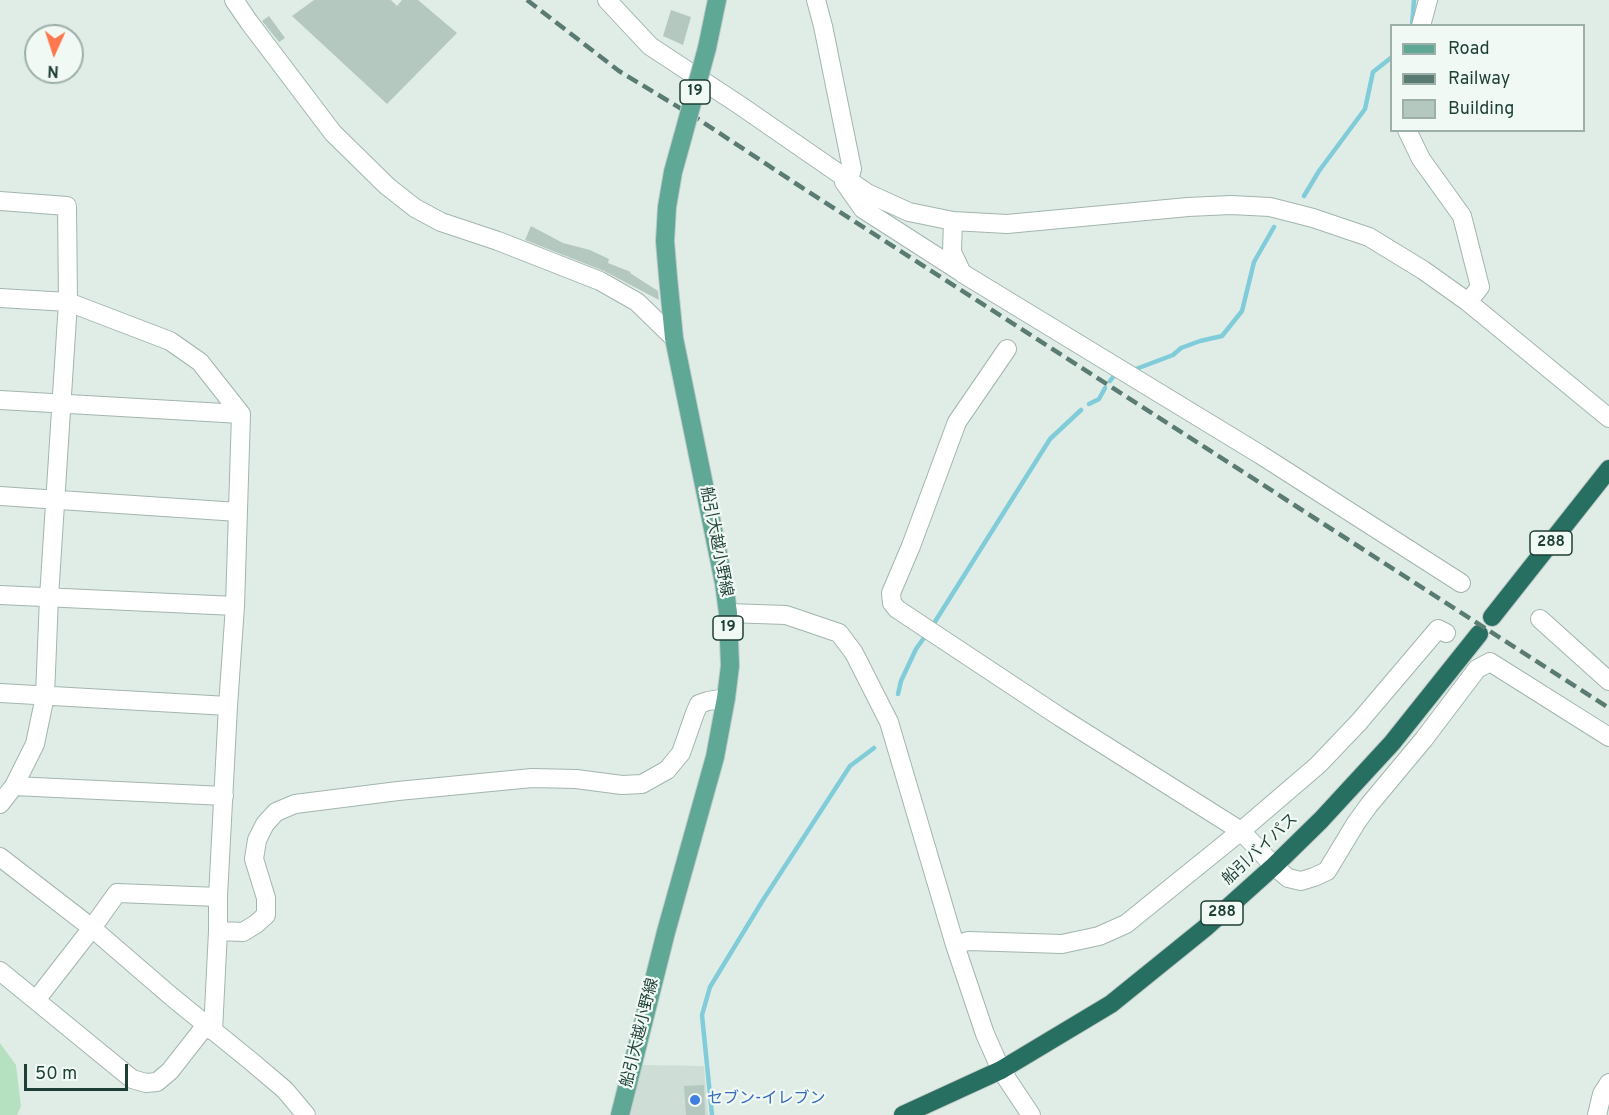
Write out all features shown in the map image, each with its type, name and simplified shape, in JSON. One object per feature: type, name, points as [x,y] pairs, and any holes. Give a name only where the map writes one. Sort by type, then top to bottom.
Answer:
[{"type":"highway","name":"288","points":[[1492,617],[1609,470]]},
{"type":"highway","name":"船引バイパス","points":[[903,1115],[1001,1070],[1111,1004],[1205,928],[1321,820],[1392,743],[1479,634]]},
{"type":"main road","name":"船引大越小野線","points":[[620,1115],[663,943],[715,757],[730,666],[728,613],[720,560],[674,338],[665,241],[667,207],[673,172],[717,0]]},
{"type":"street","points":[[234,0],[333,133],[387,186],[415,208],[441,222],[498,241],[600,281],[637,302],[674,338]]},
{"type":"street","points":[[607,0],[650,46],[867,193],[909,212],[953,221],[1007,224],[1231,205],[1270,207],[1313,218],[1369,237],[1422,270],[1468,302],[1609,418]]},
{"type":"street","points":[[816,0],[852,169],[844,177]]},
{"type":"street","points":[[1422,24],[1428,0]]},
{"type":"street","points":[[1408,132],[1421,159],[1462,216],[1480,287],[1468,302]]},
{"type":"street","points":[[844,177],[863,209],[962,273],[1261,455],[1461,583]]},
{"type":"street","points":[[0,201],[67,206],[68,302],[45,696],[35,744],[14,786],[0,804]]},
{"type":"street","points":[[953,221],[952,252],[962,273]]},
{"type":"street","points":[[0,298],[68,302],[170,341],[200,362],[241,414],[235,606],[218,931],[210,1028],[170,1071],[157,1082],[146,1083],[132,1079],[0,971]]},
{"type":"street","points":[[1007,350],[957,423],[891,593],[892,603],[907,616],[1050,711],[1241,831],[1288,878],[1301,881],[1326,871],[1369,805],[1424,740],[1477,669],[1490,663],[1609,737]]},
{"type":"street","points":[[0,400],[241,414]]},
{"type":"street","points":[[0,496],[238,513]]},
{"type":"street","points":[[0,594],[235,606]]},
{"type":"street","points":[[728,613],[786,615],[839,633],[854,653],[889,722],[955,945],[985,1034],[1001,1070],[1031,1115]]},
{"type":"street","points":[[1540,619],[1609,681]]},
{"type":"street","points":[[955,945],[968,941],[1062,944],[1099,936],[1126,924],[1318,765],[1359,722],[1437,629],[1446,633]]},
{"type":"street","points":[[0,693],[228,706]]},
{"type":"street","points":[[218,931],[243,932],[266,915],[266,898],[254,860],[257,840],[265,824],[276,812],[295,804],[532,778],[642,784],[667,770],[681,753],[699,704],[708,700],[726,698]]},
{"type":"street","points":[[14,786],[224,796]]},
{"type":"street","points":[[0,858],[92,928],[285,1090],[306,1115]]},
{"type":"street","points":[[36,1000],[117,893],[218,897]]},
{"type":"street","points":[[1598,1115],[1602,1094],[1609,1083]]},
{"type":"shaded area","points":[[641,1065],[704,1066],[708,1115],[628,1115]]},
{"type":"green space","points":[[0,1043],[16,1065],[21,1106],[17,1115],[0,1115]]},
{"type":"building","points":[[314,0],[391,0],[397,6],[402,0],[418,0],[457,33],[387,104],[292,16]]},
{"type":"building","points":[[671,10],[691,17],[683,45],[663,36]]},
{"type":"building","points":[[269,16],[285,38],[279,42],[262,21]]},
{"type":"building","points":[[531,226],[563,243],[590,250],[609,259],[608,263],[631,272],[658,291],[659,300],[604,271],[525,240]]},
{"type":"building","name":"セブン-イレブン","points":[[704,1085],[705,1115],[686,1115],[684,1086]]},
{"type":"waterway","points":[[1412,24],[1414,0]]},
{"type":"waterway","points":[[1304,196],[1319,171],[1365,109],[1373,72],[1390,59]]},
{"type":"waterway","points":[[1136,369],[1173,355],[1181,348],[1222,336],[1242,311],[1254,262],[1274,227]]},
{"type":"waterway","points":[[1110,381],[1116,373]]},
{"type":"waterway","points":[[1089,404],[1099,399],[1105,388]]},
{"type":"waterway","points":[[931,628],[1050,439],[1081,410]]},
{"type":"waterway","points":[[898,694],[901,681],[916,649],[926,635]]},
{"type":"waterway","points":[[712,1115],[702,1015],[710,987],[850,766],[874,748]]},
{"type":"railway","points":[[527,0],[619,71],[698,119],[1609,708]]},
{"type":"place","name":"セブン-イレブン","points":[[695,1100]]}]
